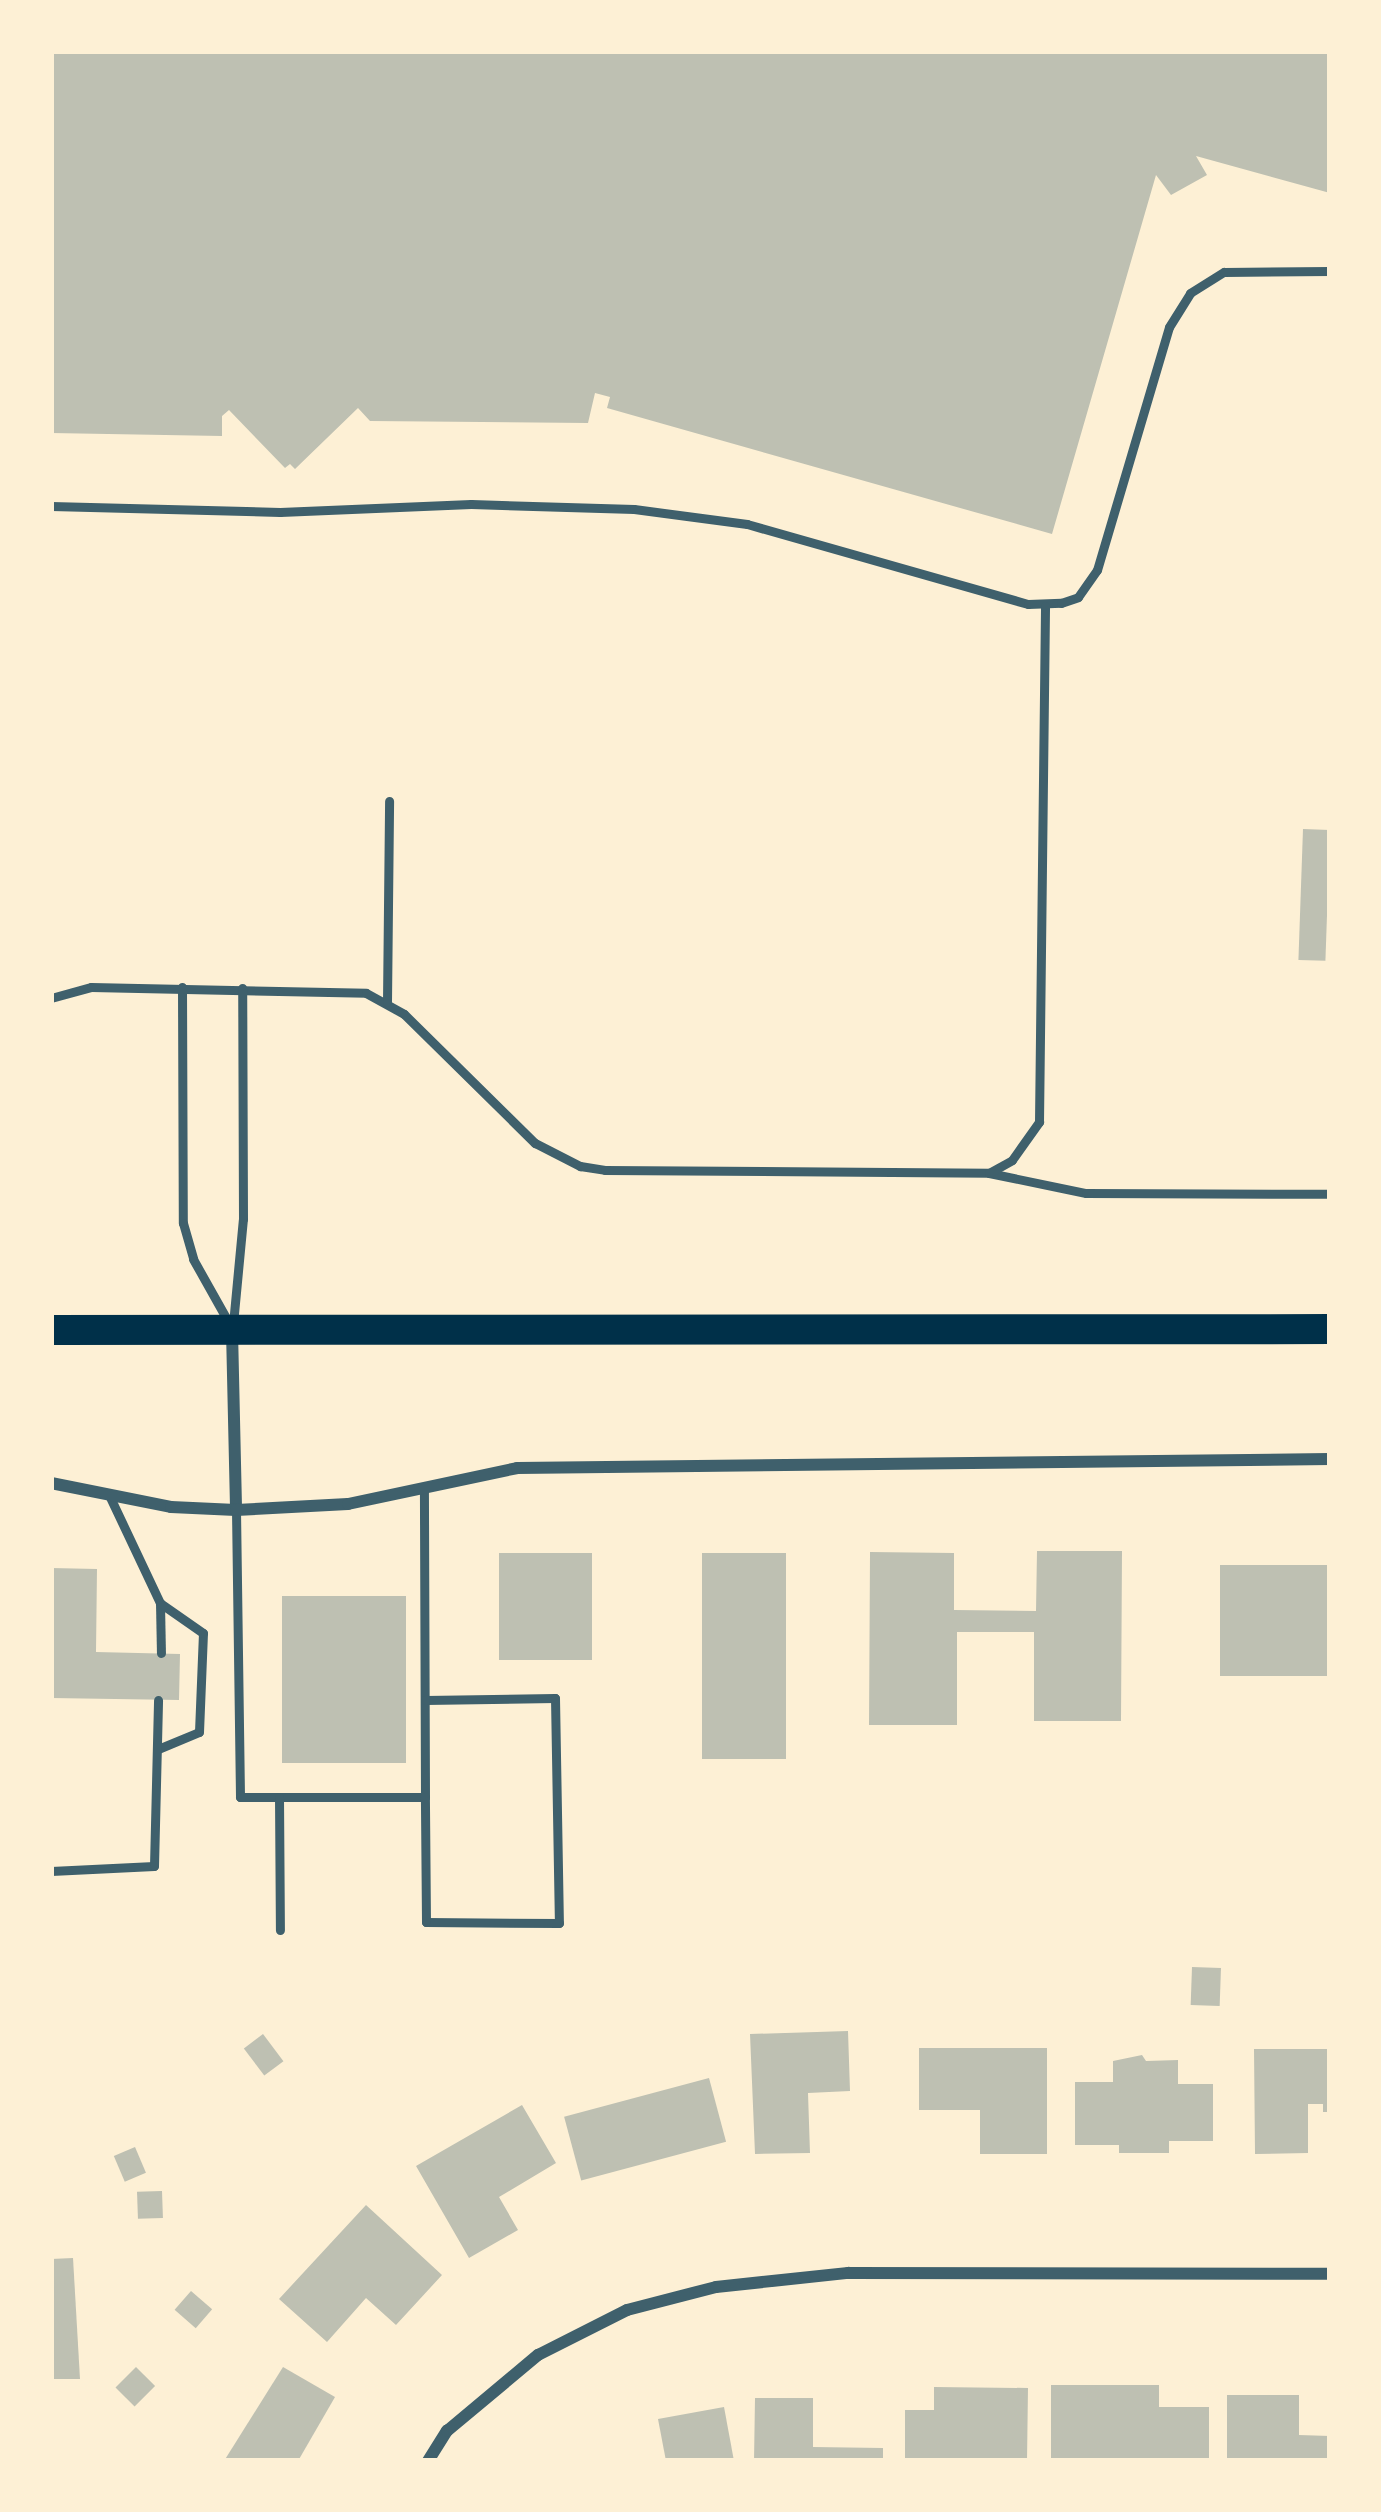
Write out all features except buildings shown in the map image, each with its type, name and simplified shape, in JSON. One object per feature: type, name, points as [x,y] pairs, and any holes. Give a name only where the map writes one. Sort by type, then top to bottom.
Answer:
[{"type":"main road","points":[[51,1330],[1330,1328]]},
{"type":"street","points":[[232,1329],[236,1510]]},
{"type":"street","points":[[51,1483],[171,1507],[236,1510],[348,1504],[517,1468],[1330,1459]]},
{"type":"street","points":[[428,2461],[448,2431],[538,2355],[627,2310],[716,2287],[848,2272],[1330,2274]]},
{"type":"lane","points":[[51,506],[280,512],[471,504],[634,508],[796,535],[1045,606],[1078,597],[1097,570],[1169,327],[1190,292],[1224,272],[1330,271]]},
{"type":"lane","points":[[989,1173],[1012,1160],[1039,1122],[1045,606]]},
{"type":"lane","points":[[387,1003],[388,802]]},
{"type":"lane","points":[[51,998],[91,987],[343,989],[387,1003],[525,1134],[580,1166],[632,1173],[989,1173],[1086,1193],[1330,1194]]},
{"type":"lane","points":[[182,987],[183,1223],[193,1259],[232,1329]]},
{"type":"lane","points":[[232,1329],[242,1252],[242,988]]},
{"type":"lane","points":[[424,1487],[426,1922],[559,1923],[555,1698],[425,1700]]},
{"type":"lane","points":[[109,1495],[160,1603],[160,1653]]},
{"type":"lane","points":[[236,1510],[240,1798],[425,1797]]},
{"type":"lane","points":[[158,1749],[199,1732],[203,1634],[160,1603]]},
{"type":"lane","points":[[51,1871],[154,1866],[158,1700]]},
{"type":"lane","points":[[279,1798],[280,1930]]}]
